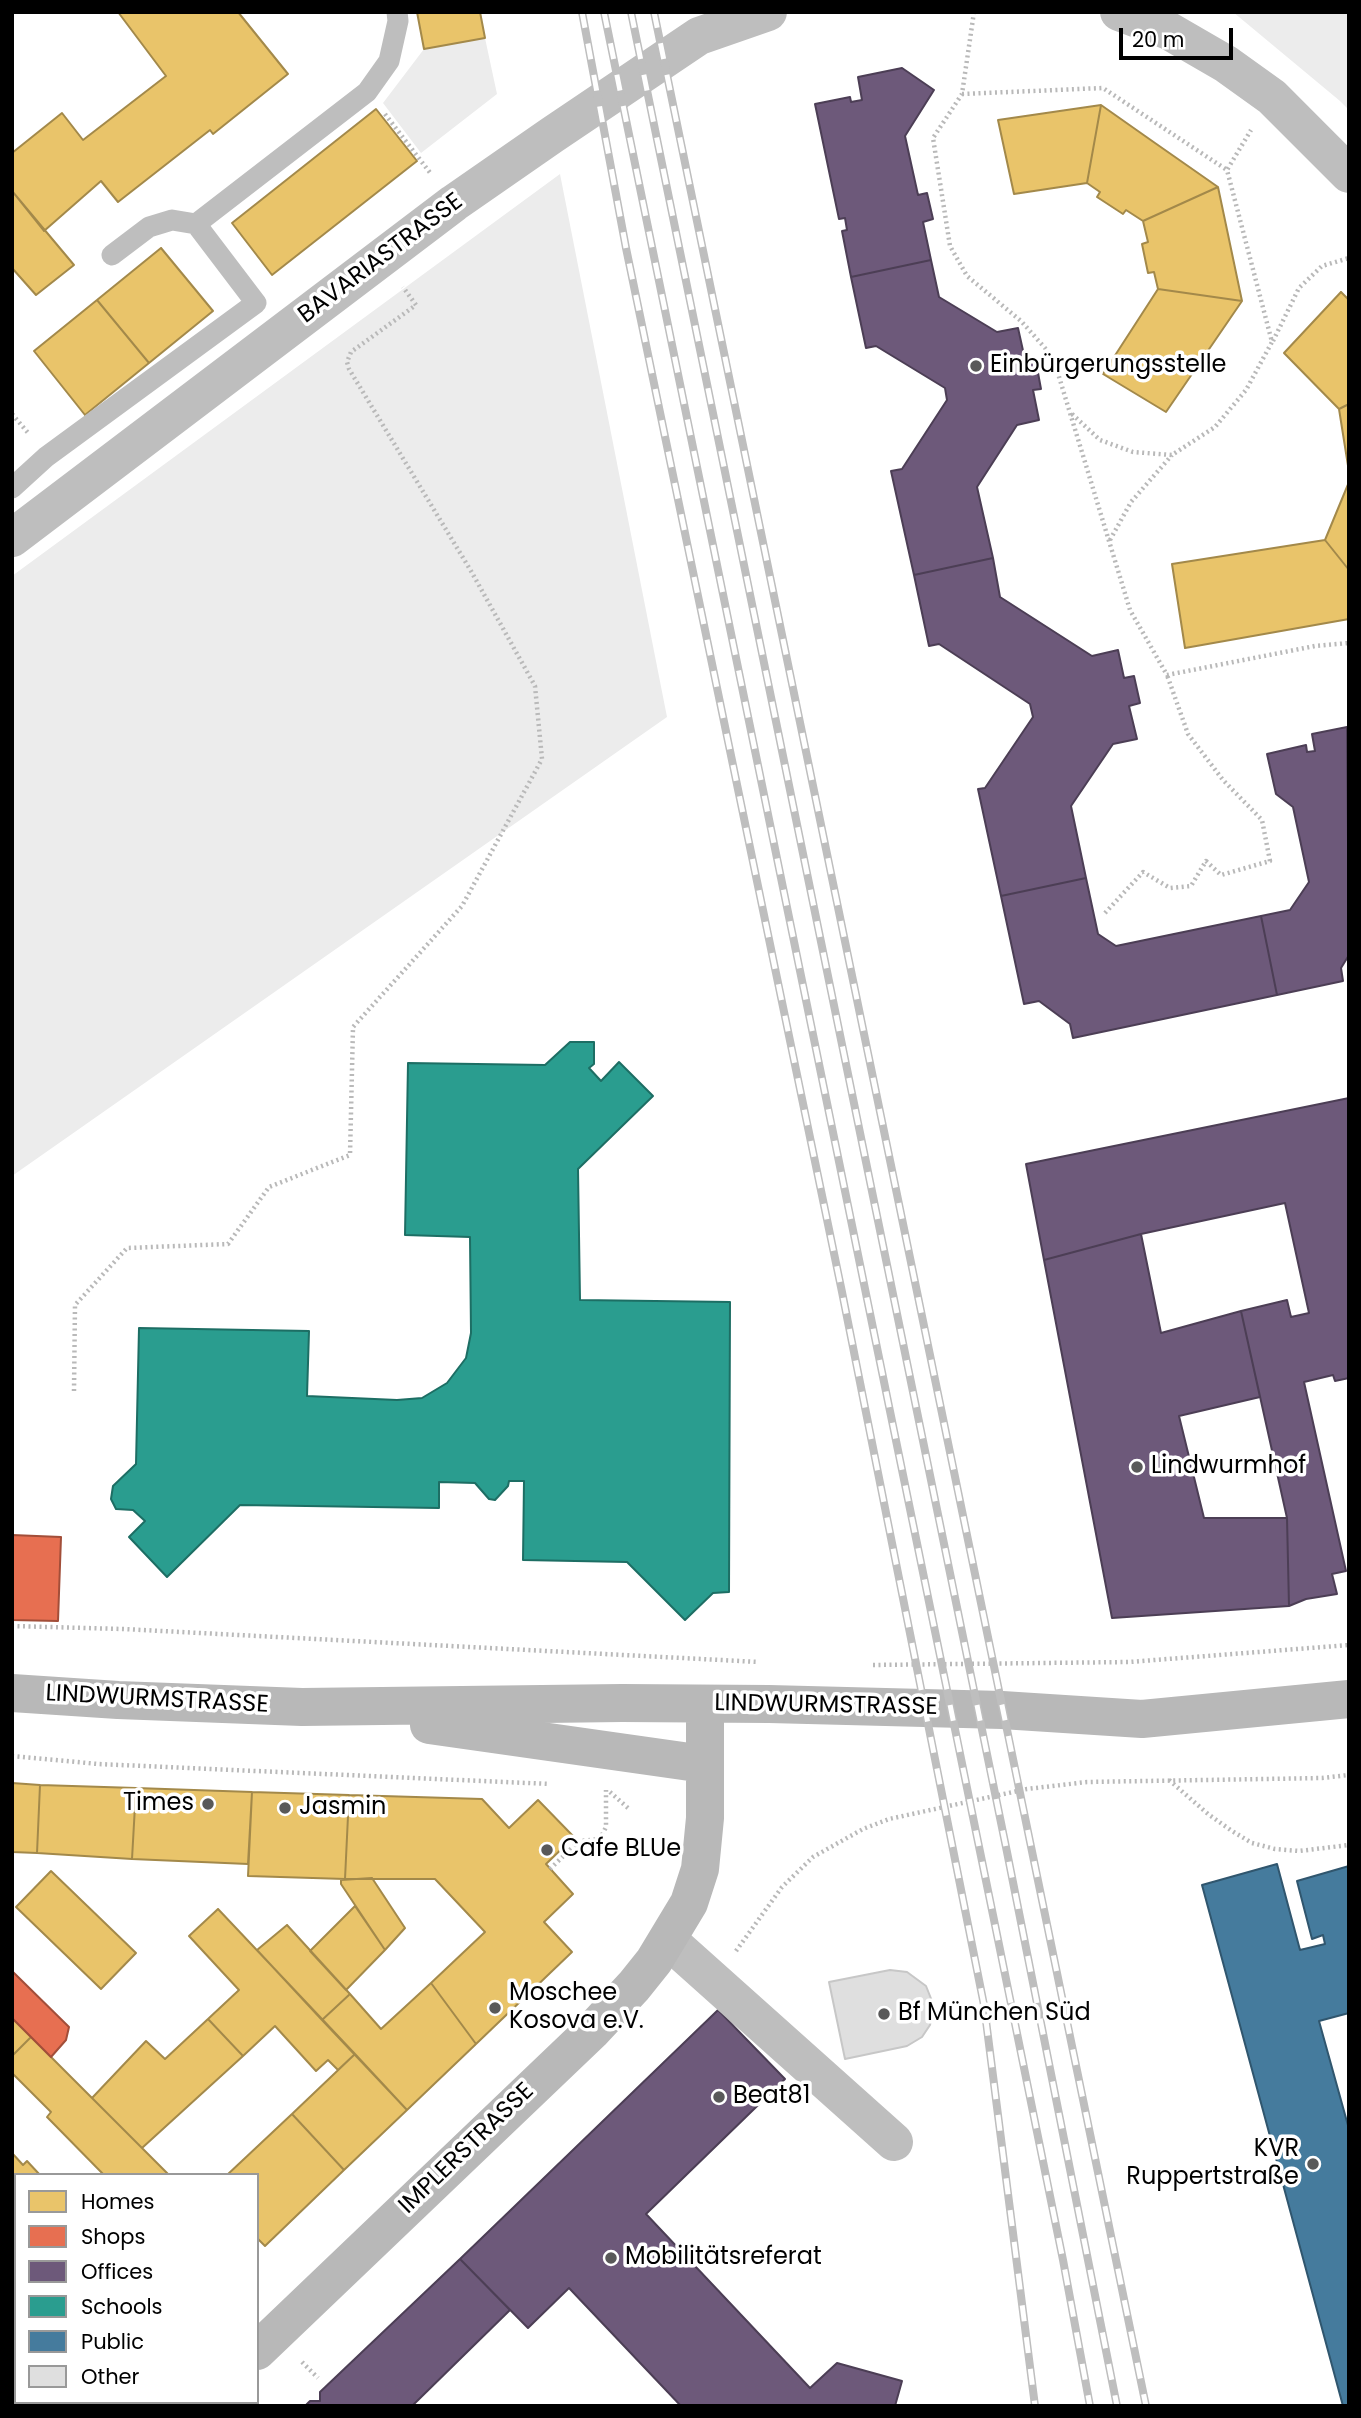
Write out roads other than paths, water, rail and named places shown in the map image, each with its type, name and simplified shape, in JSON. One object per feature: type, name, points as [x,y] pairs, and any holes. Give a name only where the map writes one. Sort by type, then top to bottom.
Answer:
[{"type":"main road","name":"LINDWURMSTRASSE","points":[[12,1693],[302,1707],[705,1704],[1002,1710],[1142,1719],[1349,1699]]},
{"type":"main road","name":"IMPLERSTRASSE","points":[[259,2349],[592,2031],[634,1986],[668,1940],[689,1903],[700,1868],[705,1818],[705,1704]]},
{"type":"main road","name":"LINDWURMSTRASSE","points":[[302,1707],[704,1772]]},
{"type":"street","name":"BAVARIASTRASSE","points":[[12,538],[454,203],[699,36],[768,12]]},
{"type":"street","points":[[1119,12],[1170,31],[1226,64],[1272,97],[1349,174]]},
{"type":"street","points":[[668,1940],[894,2141]]},
{"type":"lane","points":[[196,224],[367,92],[389,61],[398,21],[397,12]]},
{"type":"lane","points":[[12,488],[46,457],[256,303],[196,224],[172,220],[149,227],[112,255]]},
{"type":"railway","points":[[582,12],[626,248],[842,1292],[984,2005],[1035,2406]]},
{"type":"railway","points":[[604,12],[993,1915],[1090,2406]]},
{"type":"railway","points":[[631,12],[1007,1852],[1117,2406]]},
{"type":"railway","points":[[654,12],[1146,2406]]},
{"type":"place","name":"Einbürgerungsstelle","points":[[976,366]]},
{"type":"place","name":"Lindwurmhof","points":[[1137,1467]]},
{"type":"place","name":"Times","points":[[208,1804]]},
{"type":"place","name":"Jasmin","points":[[285,1808]]},
{"type":"place","name":"Cafe BLUe","points":[[547,1850]]},
{"type":"place","name":"Moschee Kosova e.V.","points":[[495,2008]]},
{"type":"place","name":"Bf München Süd","points":[[884,2014]]},
{"type":"place","name":"Beat81","points":[[719,2097]]},
{"type":"place","name":"KVR Ruppertstraße","points":[[1313,2164]]},
{"type":"place","name":"Mobilitätsreferat","points":[[611,2258]]}]
